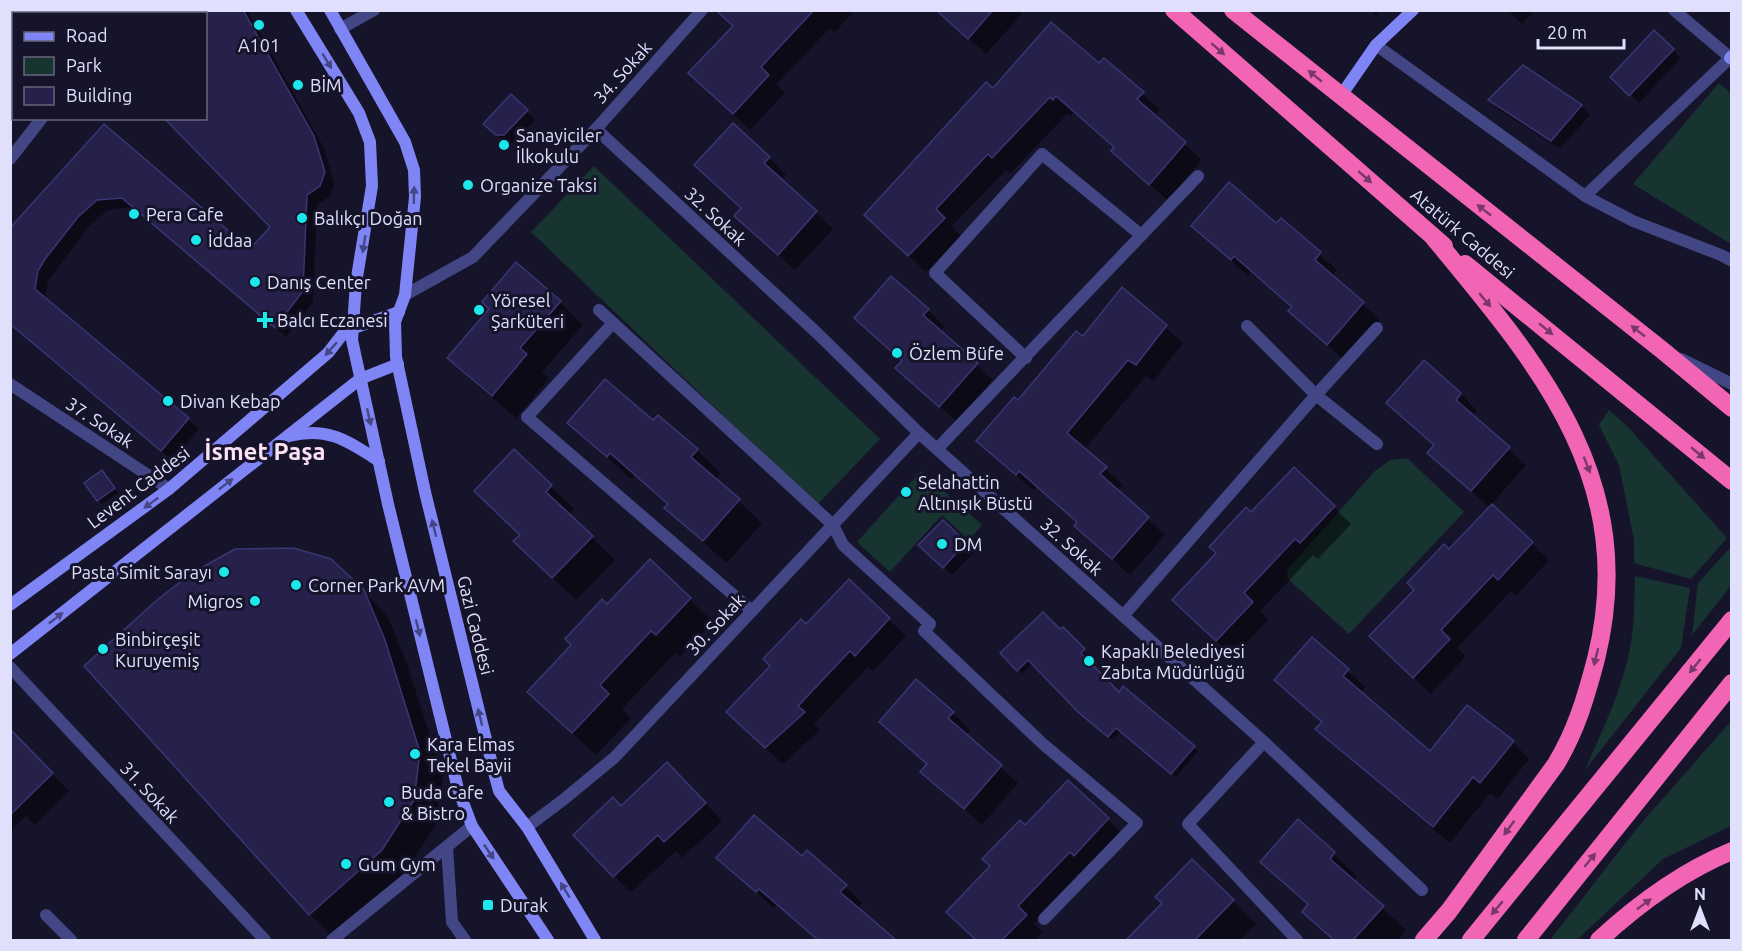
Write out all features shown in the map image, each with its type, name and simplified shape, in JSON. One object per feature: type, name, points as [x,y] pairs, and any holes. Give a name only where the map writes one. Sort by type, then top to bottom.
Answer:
[{"type":"highway","name":"Atatürk Caddesi","points":[[1174,10],[1434,238],[1731,481]]},
{"type":"highway","name":"Atatürk Caddesi","points":[[1233,10],[1662,350],[1731,408]]},
{"type":"highway","points":[[1424,940],[1449,911],[1549,774],[1566,747],[1584,705],[1596,657],[1604,622],[1606,587],[1600,509],[1593,480],[1581,449],[1536,368],[1506,326],[1434,238]]},
{"type":"highway","points":[[1470,940],[1731,620]]},
{"type":"highway","points":[[1526,940],[1731,682]]},
{"type":"highway","points":[[1599,940],[1686,874],[1731,851]]},
{"type":"street","points":[[296,10],[359,114],[370,142],[372,186],[356,282],[352,340],[456,780],[472,826],[548,940]]},
{"type":"street","name":"Gazi Caddesi","points":[[330,10],[391,116],[411,158],[414,170],[415,197],[405,295],[395,322],[398,364],[425,492],[495,776],[499,790],[527,827],[595,940]]},
{"type":"street","points":[[340,29],[374,10]]},
{"type":"street","name":"34. Sokak","points":[[405,295],[473,257],[596,129],[702,10]]},
{"type":"street","points":[[1341,97],[1376,45],[1413,10]]},
{"type":"street","points":[[1585,196],[1731,58],[1674,10]]},
{"type":"street","points":[[1376,45],[1585,196],[1633,221],[1731,261]]},
{"type":"street","points":[[10,159],[40,120]]},
{"type":"street","name":"32. Sokak","points":[[596,129],[817,333],[919,433],[1264,742],[1422,890]]},
{"type":"street","points":[[1026,358],[935,273],[1042,154],[1141,235]]},
{"type":"street","points":[[937,449],[1198,176]]},
{"type":"street","points":[[599,310],[833,525],[843,545],[930,624],[924,632],[1043,744],[1137,823],[1044,919]]},
{"type":"street","name":"Levent Caddesi","points":[[10,604],[170,489],[328,353],[345,331],[399,312]]},
{"type":"street","points":[[614,323],[527,417],[752,611]]},
{"type":"street","points":[[1247,326],[1316,395],[1377,444]]},
{"type":"street","points":[[1123,616],[1377,328]]},
{"type":"street","points":[[1662,350],[1731,384]]},
{"type":"street","points":[[10,654],[360,379],[398,364]]},
{"type":"street","name":"37. Sokak","points":[[10,384],[170,489]]},
{"type":"street","points":[[285,437],[326,433],[347,441],[379,461]]},
{"type":"street","name":"30. Sokak","points":[[527,827],[615,757],[919,433]]},
{"type":"street","name":"31. Sokak","points":[[10,667],[265,940]]},
{"type":"street","points":[[1264,742],[1188,824],[1297,940]]},
{"type":"street","points":[[332,940],[472,826]]},
{"type":"street","points":[[447,847],[452,922],[465,940]]},
{"type":"street","points":[[46,915],[71,940]]},
{"type":"green space","points":[[1719,83],[1731,93],[1731,244],[1633,184]]},
{"type":"green space","points":[[594,166],[880,439],[817,505],[531,232]]},
{"type":"green space","points":[[1609,410],[1627,426],[1727,538],[1691,579],[1634,563],[1634,540],[1619,465],[1599,425]]},
{"type":"green space","points":[[1407,458],[1464,512],[1349,634],[1288,579],[1287,570],[1375,471],[1390,460]]},
{"type":"green space","points":[[921,471],[982,525],[969,540],[942,515],[890,572],[857,542]]},
{"type":"green space","points":[[1731,547],[1731,586],[1692,635],[1698,583]]},
{"type":"green space","points":[[1635,576],[1690,588],[1681,648],[1585,770],[1625,670],[1633,628]]},
{"type":"green space","points":[[1731,721],[1731,826],[1663,859],[1577,940],[1550,940],[1638,827]]},
{"type":"building","points":[[206,10],[243,10],[314,136],[325,172],[320,186],[307,195],[303,291],[275,328],[122,198],[97,200],[78,217],[45,259],[38,271],[35,289],[189,418],[161,451],[10,324],[10,228],[104,124],[250,249],[270,227],[166,120],[207,120]]},
{"type":"building","points":[[716,10],[814,10],[761,67],[769,75],[733,114],[688,73],[733,26]]},
{"type":"building","points":[[936,10],[993,10],[968,39]]},
{"type":"building","points":[[1051,22],[1099,63],[1104,58],[1144,92],[1137,99],[1186,142],[1149,185],[1111,151],[1114,147],[1056,96],[1053,100],[1050,97],[992,158],[988,154],[936,209],[945,218],[908,256],[864,215],[986,82],[993,88]]},
{"type":"building","points":[[1654,30],[1674,49],[1629,96],[1610,77]]},
{"type":"building","points":[[1523,65],[1582,105],[1551,141],[1488,100]]},
{"type":"building","points":[[511,94],[528,110],[504,135],[496,135],[483,124]]},
{"type":"building","points":[[733,123],[770,157],[764,163],[817,211],[778,255],[734,216],[741,208],[694,165]]},
{"type":"building","points":[[1229,182],[1276,223],[1281,218],[1321,252],[1315,260],[1364,302],[1327,345],[1288,311],[1292,307],[1234,256],[1231,260],[1191,226]]},
{"type":"building","points":[[516,262],[561,301],[520,348],[527,354],[492,396],[447,358],[489,309],[482,302]]},
{"type":"building","points":[[891,276],[929,309],[923,315],[978,363],[939,407],[895,368],[902,361],[854,318]]},
{"type":"building","points":[[1122,287],[1167,325],[1136,365],[1128,360],[1067,433],[1107,467],[1100,474],[1149,517],[1112,559],[1074,526],[1077,522],[1019,471],[1016,475],[976,441],[1014,397],[1018,400],[1076,331],[1083,336]]},
{"type":"building","points":[[1424,360],[1461,393],[1456,400],[1510,447],[1471,491],[1427,453],[1434,445],[1386,403]]},
{"type":"building","points":[[605,379],[653,420],[658,415],[698,449],[691,457],[740,499],[703,541],[664,508],[668,504],[610,453],[607,457],[567,423]]},
{"type":"building","points":[[514,449],[552,485],[546,492],[593,536],[552,578],[513,541],[520,535],[474,491]]},
{"type":"building","points":[[1294,467],[1335,506],[1300,543],[1295,539],[1244,593],[1253,602],[1216,641],[1172,600],[1216,553],[1209,547],[1246,507],[1251,512]]},
{"type":"building","points":[[102,470],[115,488],[97,501],[84,483]]},
{"type":"building","points":[[1492,504],[1533,542],[1498,580],[1493,575],[1441,630],[1450,639],[1413,678],[1369,636],[1414,590],[1407,583],[1444,544],[1449,549]]},
{"type":"building","name":"DM","points":[[943,520],[966,542],[943,568],[918,545]]},
{"type":"building","points":[[293,548],[331,559],[364,590],[385,640],[420,752],[414,800],[382,850],[309,915],[84,666],[157,600],[192,573],[235,549]]},
{"type":"building","points":[[650,559],[691,598],[656,635],[651,631],[600,685],[609,694],[572,733],[527,692],[571,645],[565,639],[602,599],[607,604]]},
{"type":"building","points":[[849,579],[890,618],[855,656],[850,651],[798,706],[805,712],[765,748],[726,712],[770,666],[763,659],[801,619],[806,624]]},
{"type":"building","points":[[1043,612],[1060,629],[1063,627],[1085,649],[1081,653],[1119,692],[1123,686],[1195,746],[1171,774],[1116,728],[1108,737],[1079,713],[1028,660],[1017,671],[1000,653]]},
{"type":"building","points":[[1312,637],[1349,669],[1343,676],[1430,751],[1467,705],[1514,741],[1480,783],[1473,777],[1433,827],[1315,729],[1322,722],[1274,680]]},
{"type":"building","points":[[916,679],[954,712],[948,718],[1002,765],[964,809],[920,772],[927,764],[879,722]]},
{"type":"building","points":[[10,729],[53,773],[10,815]]},
{"type":"building","points":[[667,762],[706,803],[664,842],[658,835],[613,877],[573,835],[613,797],[621,806]]},
{"type":"building","points":[[1068,780],[1109,818],[1074,856],[1070,852],[1018,906],[1027,915],[1002,940],[976,940],[946,912],[990,866],[982,859],[1020,820],[1025,825]]},
{"type":"building","points":[[754,815],[802,856],[807,850],[847,885],[840,892],[896,940],[818,940],[759,889],[756,892],[716,858]]},
{"type":"building","points":[[1298,819],[1335,852],[1330,859],[1384,906],[1353,940],[1334,940],[1302,912],[1308,904],[1260,862]]},
{"type":"building","points":[[1192,859],[1234,900],[1195,940],[1126,940],[1162,903],[1155,897]]},
{"type":"place","name":"A101","points":[[259,25]]},
{"type":"place","name":"BİM","points":[[298,85]]},
{"type":"place","name":"Sanayiciler İlkokulu","points":[[504,145]]},
{"type":"place","name":"Organize Taksi","points":[[468,185]]},
{"type":"place","name":"Pera Cafe","points":[[134,214]]},
{"type":"place","name":"Balıkçı Doğan","points":[[302,218]]},
{"type":"place","name":"İddaa","points":[[196,240]]},
{"type":"place","name":"Danış Center","points":[[255,282]]},
{"type":"place","name":"Yöresel Şarküteri","points":[[479,310]]},
{"type":"place","name":"Balcı Eczanesi","points":[[265,320]]},
{"type":"place","name":"Özlem Büfe","points":[[897,353]]},
{"type":"place","name":"Divan Kebap","points":[[168,401]]},
{"type":"place","name":"Selahattin Altınışık Büstü","points":[[906,492]]},
{"type":"place","name":"DM","points":[[942,544]]},
{"type":"place","name":"Pasta Simit Sarayı","points":[[224,572]]},
{"type":"place","name":"Corner Park AVM","points":[[296,585]]},
{"type":"place","name":"Migros","points":[[255,601]]},
{"type":"place","name":"Binbirçeşit Kuruyemiş","points":[[103,649]]},
{"type":"place","name":"Kapaklı Belediyesi Zabıta Müdürlüğü","points":[[1089,661]]},
{"type":"place","name":"Kara Elmas Tekel Bayii","points":[[415,754]]},
{"type":"place","name":"Buda Cafe & Bistro","points":[[389,802]]},
{"type":"place","name":"Gum Gym","points":[[346,864]]},
{"type":"place","name":"Durak","points":[[488,905]]},
{"type":"district","name":"İsmet Paşa","points":[[265,451]]}]
